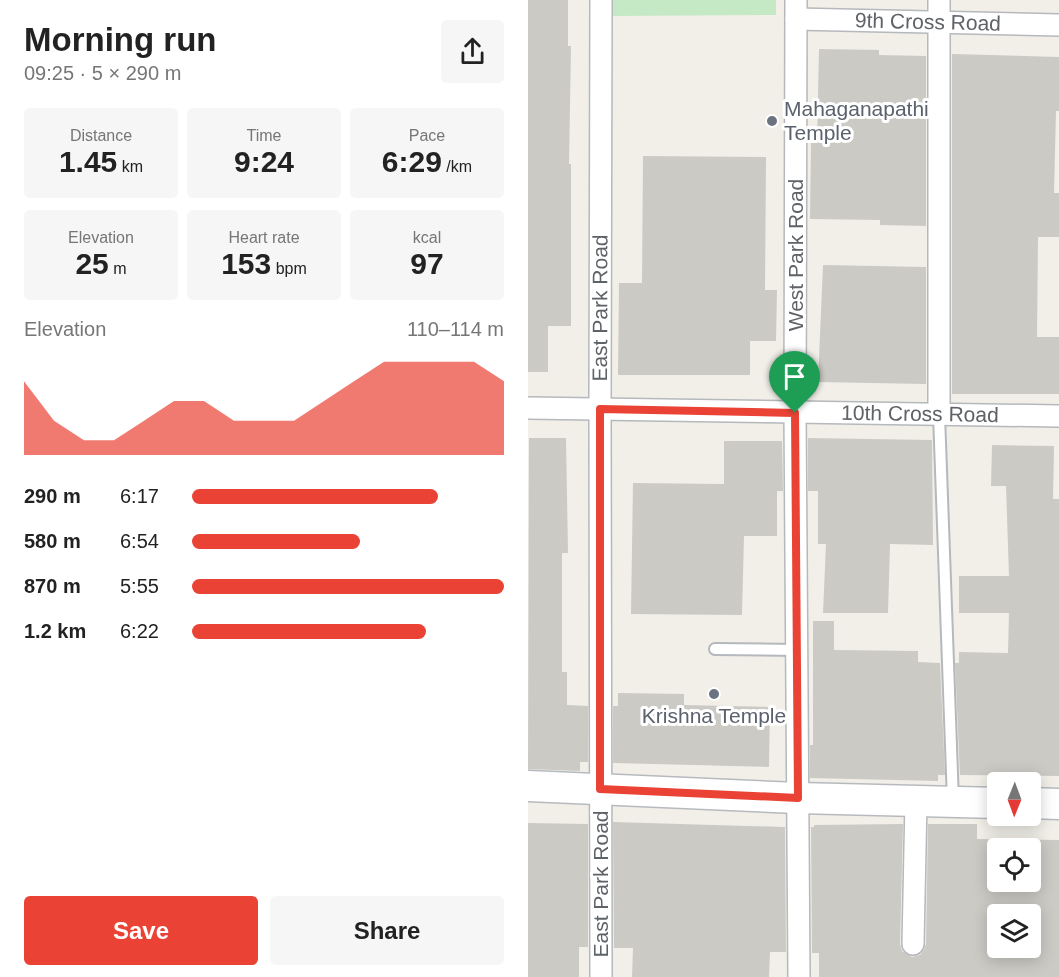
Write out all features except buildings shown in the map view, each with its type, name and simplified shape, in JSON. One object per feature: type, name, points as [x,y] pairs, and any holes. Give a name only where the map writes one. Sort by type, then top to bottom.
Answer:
[{"type":"street","name":"East Park Road","points":[[601,977],[602,0]]},
{"type":"street","points":[[939,0],[939,416]]},
{"type":"street","name":"9th Cross Road","points":[[796,9],[939,22],[1059,24]]},
{"type":"street","name":"West Park Road","points":[[796,9],[795,413],[799,977]]},
{"type":"street","name":"10th Cross Road","points":[[528,408],[939,416],[1059,416]]},
{"type":"street","points":[[528,786],[798,798],[987,803]]},
{"type":"street","points":[[913,944],[916,801]]},
{"type":"street","points":[[1041,803],[1059,804]]},
{"type":"lane","points":[[939,416],[953,802]]},
{"type":"lane","points":[[715,649],[797,650]]},
{"type":"green space","points":[[610,0],[776,0],[776,15],[610,16]]},
{"type":"place","name":"Mahaganapathi Temple","points":[[772,121]]},
{"type":"place","name":"Krishna Temple","points":[[714,694]]},
{"type":"route","points":[[600,409],[795,413],[798,798],[600,789],[600,409]]}]
